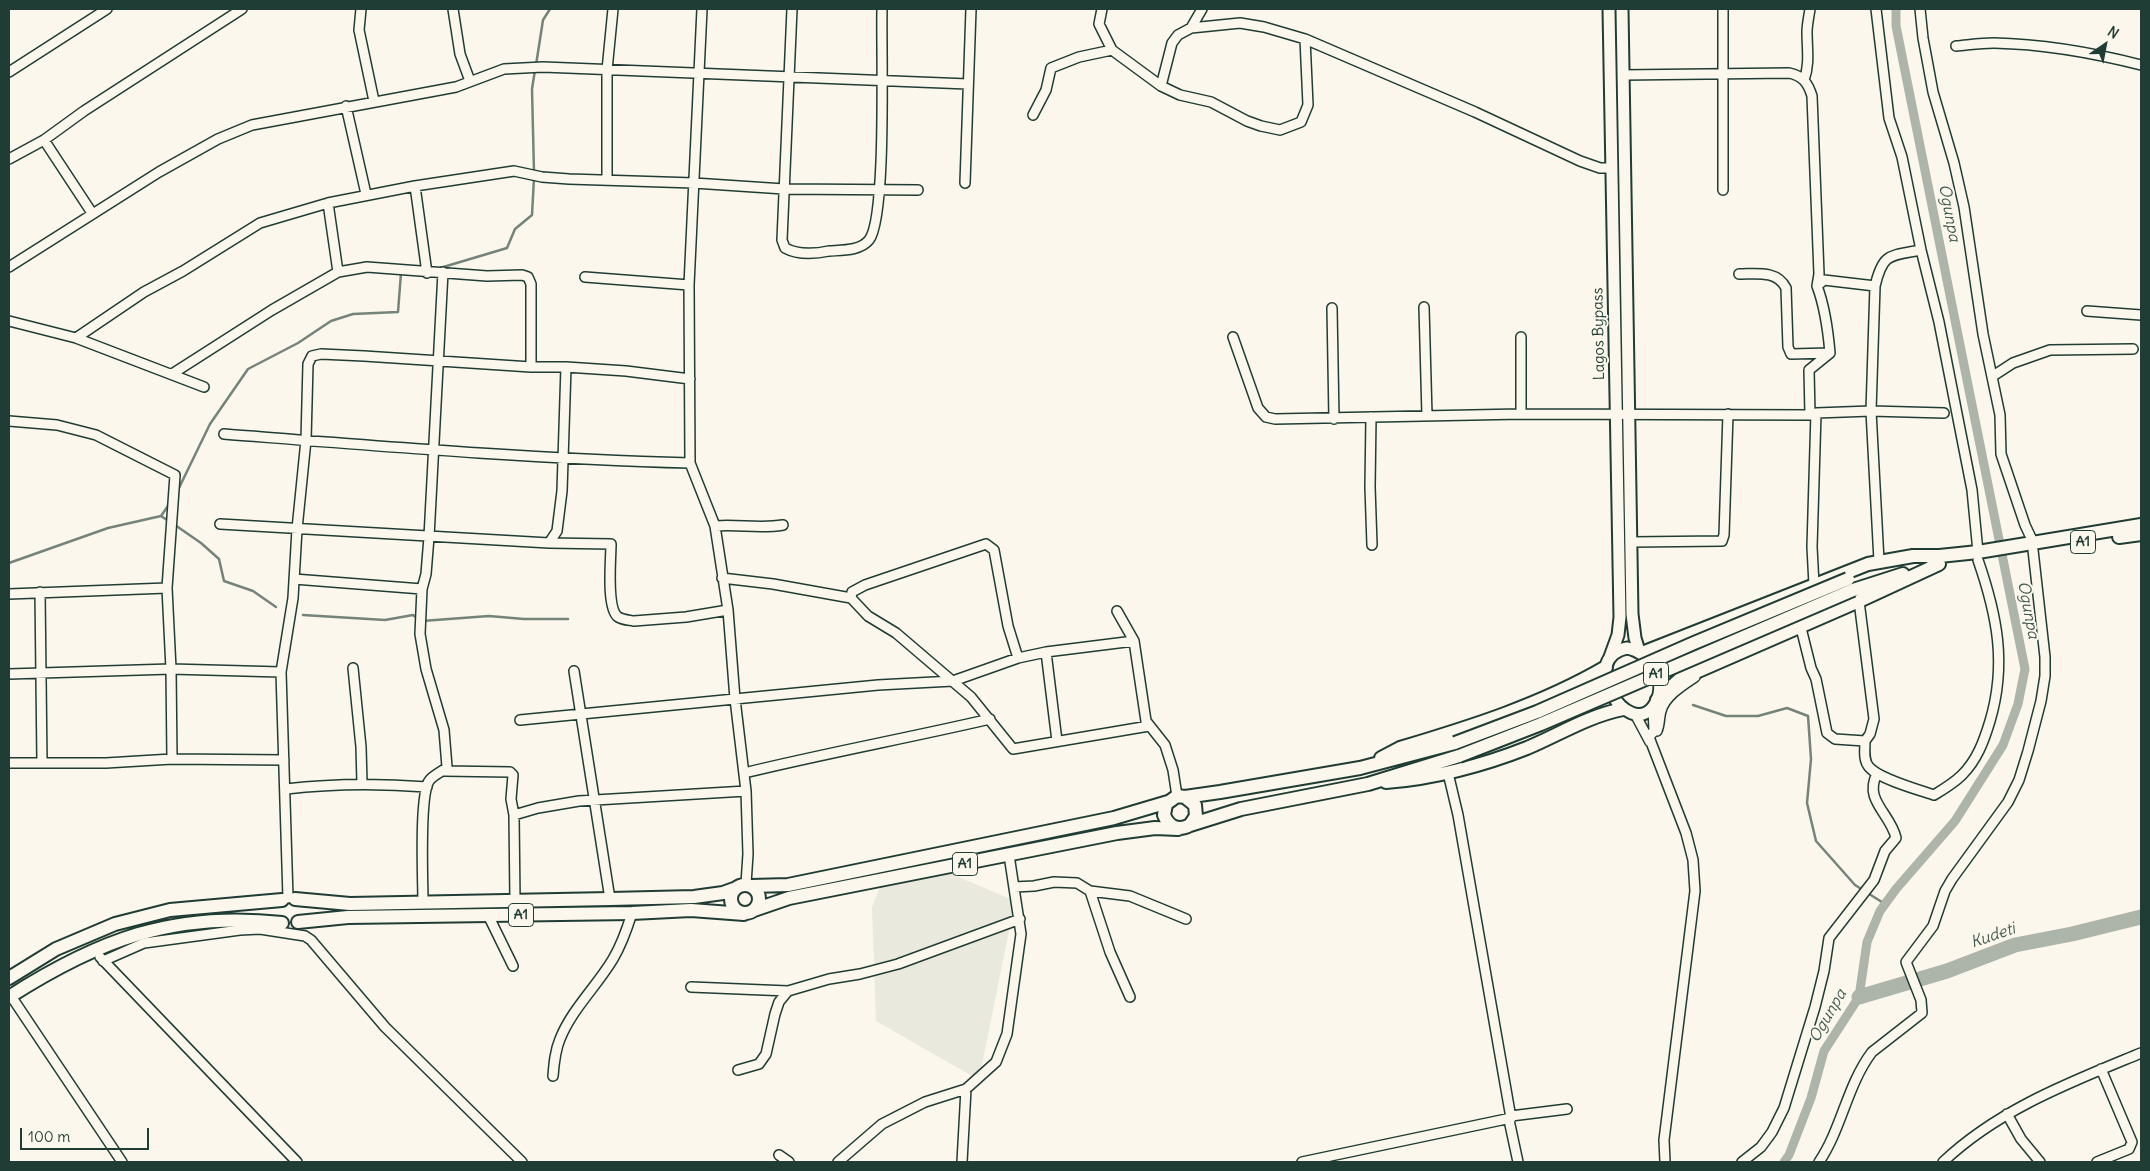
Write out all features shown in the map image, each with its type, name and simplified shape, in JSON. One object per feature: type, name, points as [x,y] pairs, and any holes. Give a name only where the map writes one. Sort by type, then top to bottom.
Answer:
[{"type":"highway","name":"A1","points":[[298,922],[348,917],[632,913],[691,910],[749,912],[789,898],[1136,830],[1184,827],[1241,808],[1368,784],[1457,750],[1542,724],[1938,560],[2030,547],[2141,525]]},
{"type":"highway","name":"A1","points":[[2030,547],[2141,534]]},
{"type":"highway","points":[[1641,652],[1814,584],[1879,561],[1913,556],[1938,560]]},
{"type":"highway","points":[[1655,704],[1680,679],[1746,649],[1854,595]]},
{"type":"highway","points":[[1360,768],[1400,748],[1519,709],[1586,679],[1608,662]]},
{"type":"highway","points":[[1368,784],[1406,781],[1448,772],[1526,748],[1601,713],[1623,709]]},
{"type":"highway","name":"A1","points":[[749,885],[764,887],[788,885],[1114,818],[1177,798],[1457,750]]},
{"type":"highway","points":[[1177,798],[1191,800],[1196,810],[1196,816],[1184,827],[1170,825],[1164,815],[1164,810],[1177,798]]},
{"type":"highway","points":[[749,885],[758,891],[758,906],[749,912],[734,908],[730,898],[734,889],[749,885]]},
{"type":"highway","name":"A1","points":[[9,978],[56,949],[124,921],[170,910],[288,899],[350,904],[610,900],[694,897],[723,894],[734,889]]},
{"type":"highway","points":[[10,996],[65,963],[124,938],[180,925],[246,919],[290,925],[298,922],[303,912],[301,904],[288,899],[276,912],[282,923]]},
{"type":"main road","name":"Lagos Bypass","points":[[1608,662],[1618,635],[1620,617],[1609,9]]},
{"type":"main road","name":"Lagos Bypass","points":[[1622,9],[1632,620],[1641,652]]},
{"type":"main road","points":[[1627,648],[1641,652],[1652,663],[1660,685],[1655,704],[1645,713],[1635,714],[1623,709],[1611,692],[1608,662],[1619,650],[1627,648]]},
{"type":"street","points":[[9,72],[107,9]]},
{"type":"street","points":[[9,159],[44,140],[84,111],[242,9]]},
{"type":"street","points":[[361,9],[359,30],[374,101]]},
{"type":"street","points":[[454,9],[460,54],[470,82]]},
{"type":"street","points":[[607,180],[607,70],[613,9]]},
{"type":"street","points":[[702,9],[689,285],[690,463],[715,526],[728,610],[735,699],[746,791],[749,885]]},
{"type":"street","points":[[792,9],[782,240],[785,248],[794,252],[821,253],[859,247],[866,244],[874,230],[880,191],[882,10]]},
{"type":"street","points":[[965,183],[971,9]]},
{"type":"street","points":[[1102,9],[1099,24],[1112,50],[1161,86],[1180,95],[1211,102],[1247,121],[1280,130],[1288,129],[1301,122],[1307,111],[1305,38]]},
{"type":"street","points":[[1192,28],[1202,9]]},
{"type":"street","points":[[1723,9],[1724,190]]},
{"type":"street","points":[[1804,80],[1807,72],[1807,32],[1810,9]]},
{"type":"street","points":[[1649,737],[1659,728],[1661,709],[1679,689],[1704,672],[1746,649],[1802,632],[1854,595],[1874,719],[1870,734],[1865,741],[1865,759],[1869,767],[1877,774],[1934,795],[1962,775],[1974,761],[1983,743],[1996,697],[2000,662],[1996,625],[1939,322],[1921,250],[1911,193],[1889,118],[1876,9]]},
{"type":"street","points":[[1819,1162],[1832,1141],[1853,1086],[1867,1058],[1922,1013],[1921,1000],[1906,965],[1933,926],[1945,891],[1952,879],[2008,802],[2019,780],[2042,701],[2045,676],[2044,650],[2030,547],[2001,454],[2000,415],[1983,334],[1964,207],[1954,163],[1933,92],[1923,38],[1920,9]]},
{"type":"street","points":[[1161,86],[1172,43],[1178,35],[1192,28],[1240,23],[1264,27],[1305,38],[1475,112],[1580,161],[1600,168],[1612,168]]},
{"type":"street","points":[[1956,46],[1993,43],[2025,45],[2094,54],[2141,65]]},
{"type":"street","points":[[1033,115],[1046,90],[1051,68],[1080,57],[1112,50]]},
{"type":"street","points":[[9,267],[159,172],[252,125],[456,87],[504,69],[542,67],[968,84]]},
{"type":"street","points":[[1623,75],[1789,74],[1797,75],[1809,86],[1812,96],[1819,274],[1817,286],[1822,298],[1823,312],[1827,322],[1830,353]]},
{"type":"street","points":[[346,106],[366,194]]},
{"type":"street","points":[[44,140],[92,213]]},
{"type":"street","points":[[76,338],[144,292],[183,272],[260,223],[366,194],[514,171],[542,177],[694,183],[784,189],[918,190]]},
{"type":"street","points":[[415,186],[427,272]]},
{"type":"street","points":[[328,203],[338,272]]},
{"type":"street","points":[[1879,561],[1871,411],[1875,286],[1879,268],[1887,258],[1921,250]]},
{"type":"street","points":[[172,374],[272,310],[338,272],[367,267],[487,276],[522,275],[528,277],[531,284],[531,367]]},
{"type":"street","points":[[423,903],[423,828],[426,787],[432,778],[448,767],[444,730],[431,688],[420,634],[422,589],[426,574],[429,537],[440,361],[443,272]]},
{"type":"street","points":[[1739,274],[1774,276],[1783,282],[1786,288],[1788,347],[1791,354],[1830,353]]},
{"type":"street","points":[[585,278],[689,285]]},
{"type":"street","points":[[1817,286],[1824,280],[1875,286]]},
{"type":"street","points":[[1424,307],[1427,416]]},
{"type":"street","points":[[1332,308],[1334,419]]},
{"type":"street","points":[[2087,311],[2141,315]]},
{"type":"street","points":[[9,321],[76,338],[204,387]]},
{"type":"street","points":[[1233,337],[1258,408],[1266,417],[1334,419],[1521,414],[1813,414],[1871,411],[1944,413]]},
{"type":"street","points":[[1521,337],[1521,414]]},
{"type":"street","points":[[1993,376],[2013,363],[2050,350],[2133,349]]},
{"type":"street","points":[[1814,584],[1812,547],[1813,414],[1809,370],[1830,353]]},
{"type":"street","points":[[288,899],[281,672],[294,579],[296,529],[306,440],[308,364],[312,356],[321,354],[531,367],[566,367],[626,371],[690,379]]},
{"type":"street","points":[[549,544],[557,531],[564,456],[566,367]]},
{"type":"street","points":[[1632,542],[1722,541],[1724,535],[1728,414]]},
{"type":"street","points":[[1371,417],[1370,487],[1372,545]]},
{"type":"street","points":[[9,421],[57,425],[96,435],[175,475],[167,588],[171,669],[172,759]]},
{"type":"street","points":[[224,434],[434,449],[690,463]]},
{"type":"street","points":[[220,524],[549,544],[611,544],[611,593],[614,612],[618,617],[634,621],[686,617],[728,610]]},
{"type":"street","points":[[715,526],[746,525],[768,528],[783,525]]},
{"type":"street","points":[[851,598],[852,592],[865,585],[986,544],[994,550],[1008,626],[1018,658]]},
{"type":"street","points":[[722,578],[773,584],[851,598],[868,616],[896,633],[971,696],[1013,749],[1149,726]]},
{"type":"street","points":[[294,579],[422,589]]},
{"type":"street","points":[[9,594],[167,588]]},
{"type":"street","points":[[40,592],[42,763]]},
{"type":"street","points":[[1117,611],[1134,641],[1144,714],[1149,726],[1165,745],[1173,770],[1177,798]]},
{"type":"street","points":[[1802,632],[1811,668],[1816,679],[1827,733],[1835,739],[1865,741]]},
{"type":"street","points":[[520,720],[878,685],[953,682],[1018,658],[1046,652],[1134,641]]},
{"type":"street","points":[[1046,652],[1057,741]]},
{"type":"street","points":[[353,668],[362,783]]},
{"type":"street","points":[[9,674],[171,669],[281,672]]},
{"type":"street","points":[[574,671],[610,900]]},
{"type":"street","points":[[1649,737],[1654,731],[1655,704]]},
{"type":"street","points":[[1635,714],[1658,757]]},
{"type":"street","points":[[744,773],[990,719]]},
{"type":"street","points":[[1649,737],[1686,834],[1693,860],[1696,892],[1664,1140],[1665,1162]]},
{"type":"street","points":[[9,763],[106,763],[172,759],[284,760]]},
{"type":"street","points":[[444,771],[510,772],[513,775],[511,799],[514,815],[515,901]]},
{"type":"street","points":[[1448,772],[1458,815],[1518,1162]]},
{"type":"street","points":[[1742,1162],[1761,1147],[1772,1132],[1784,1108],[1815,1007],[1830,938],[1874,880],[1885,851],[1896,838],[1895,832],[1873,795],[1873,785],[1877,774]]},
{"type":"street","points":[[286,789],[362,783],[426,787]]},
{"type":"street","points":[[514,815],[538,808],[593,800],[746,791]]},
{"type":"street","points":[[838,1162],[869,1133],[882,1124],[926,1102],[966,1089],[996,1062],[1007,1034],[1020,950],[1020,920],[1009,855]]},
{"type":"street","points":[[1014,887],[1054,882],[1077,883],[1090,891],[1130,896],[1186,919]]},
{"type":"street","points":[[1090,891],[1110,952],[1130,997]]},
{"type":"street","points":[[553,1076],[560,1038],[593,986],[612,961],[625,938],[632,913]]},
{"type":"street","points":[[488,915],[513,966]]},
{"type":"street","points":[[691,987],[788,991],[898,964],[1020,920]]},
{"type":"street","points":[[103,960],[144,943],[223,932],[260,929],[305,936],[391,1033],[522,1162]]},
{"type":"street","points":[[93,950],[297,1162]]},
{"type":"street","points":[[738,1070],[759,1064],[766,1054],[779,1002],[788,991]]},
{"type":"street","points":[[10,996],[122,1162]]},
{"type":"street","points":[[1943,1162],[1982,1129],[2007,1114],[2101,1069],[2141,1053]]},
{"type":"street","points":[[2097,1162],[2129,1149],[2132,1142],[2101,1069]]},
{"type":"street","points":[[962,1162],[966,1089]]},
{"type":"street","points":[[1302,1162],[1510,1118],[1567,1109]]},
{"type":"street","points":[[2007,1114],[2021,1139],[2040,1162]]},
{"type":"street","points":[[779,1155],[789,1162]]},
{"type":"shaded area","points":[[949,873],[1015,901],[979,1080],[876,1021],[872,907],[880,887]]},
{"type":"waterway","points":[[536,65],[543,20],[550,9]]},
{"type":"waterway","name":"Ogunpa","points":[[1784,1162],[1789,1155],[1811,1098],[1824,1051],[1859,997],[1867,942],[1880,911],[1896,889],[1955,821],[2003,745],[2018,704],[2025,669],[1896,26],[1896,9]]},
{"type":"waterway","points":[[534,172],[532,89],[535,70]]},
{"type":"waterway","points":[[440,268],[507,248],[515,229],[532,215],[534,178]]},
{"type":"waterway","points":[[177,492],[210,424],[248,369],[298,343],[331,321],[353,314],[398,312],[401,273],[403,273]]},
{"type":"waterway","points":[[9,563],[108,528],[161,516],[170,503]]},
{"type":"waterway","points":[[161,516],[170,522]]},
{"type":"waterway","points":[[175,525],[201,543],[219,559],[224,581],[253,591],[276,607]]},
{"type":"waterway","points":[[303,615],[385,620],[413,615],[417,618]]},
{"type":"waterway","points":[[422,621],[489,616],[524,619],[568,619]]},
{"type":"waterway","points":[[1693,705],[1726,716],[1758,716],[1787,708],[1808,716],[1811,759],[1807,803],[1816,841],[1855,885],[1885,904]]},
{"type":"waterway","name":"Kudeti","points":[[1859,997],[1947,971],[2015,945],[2072,934],[2141,917]]}]
